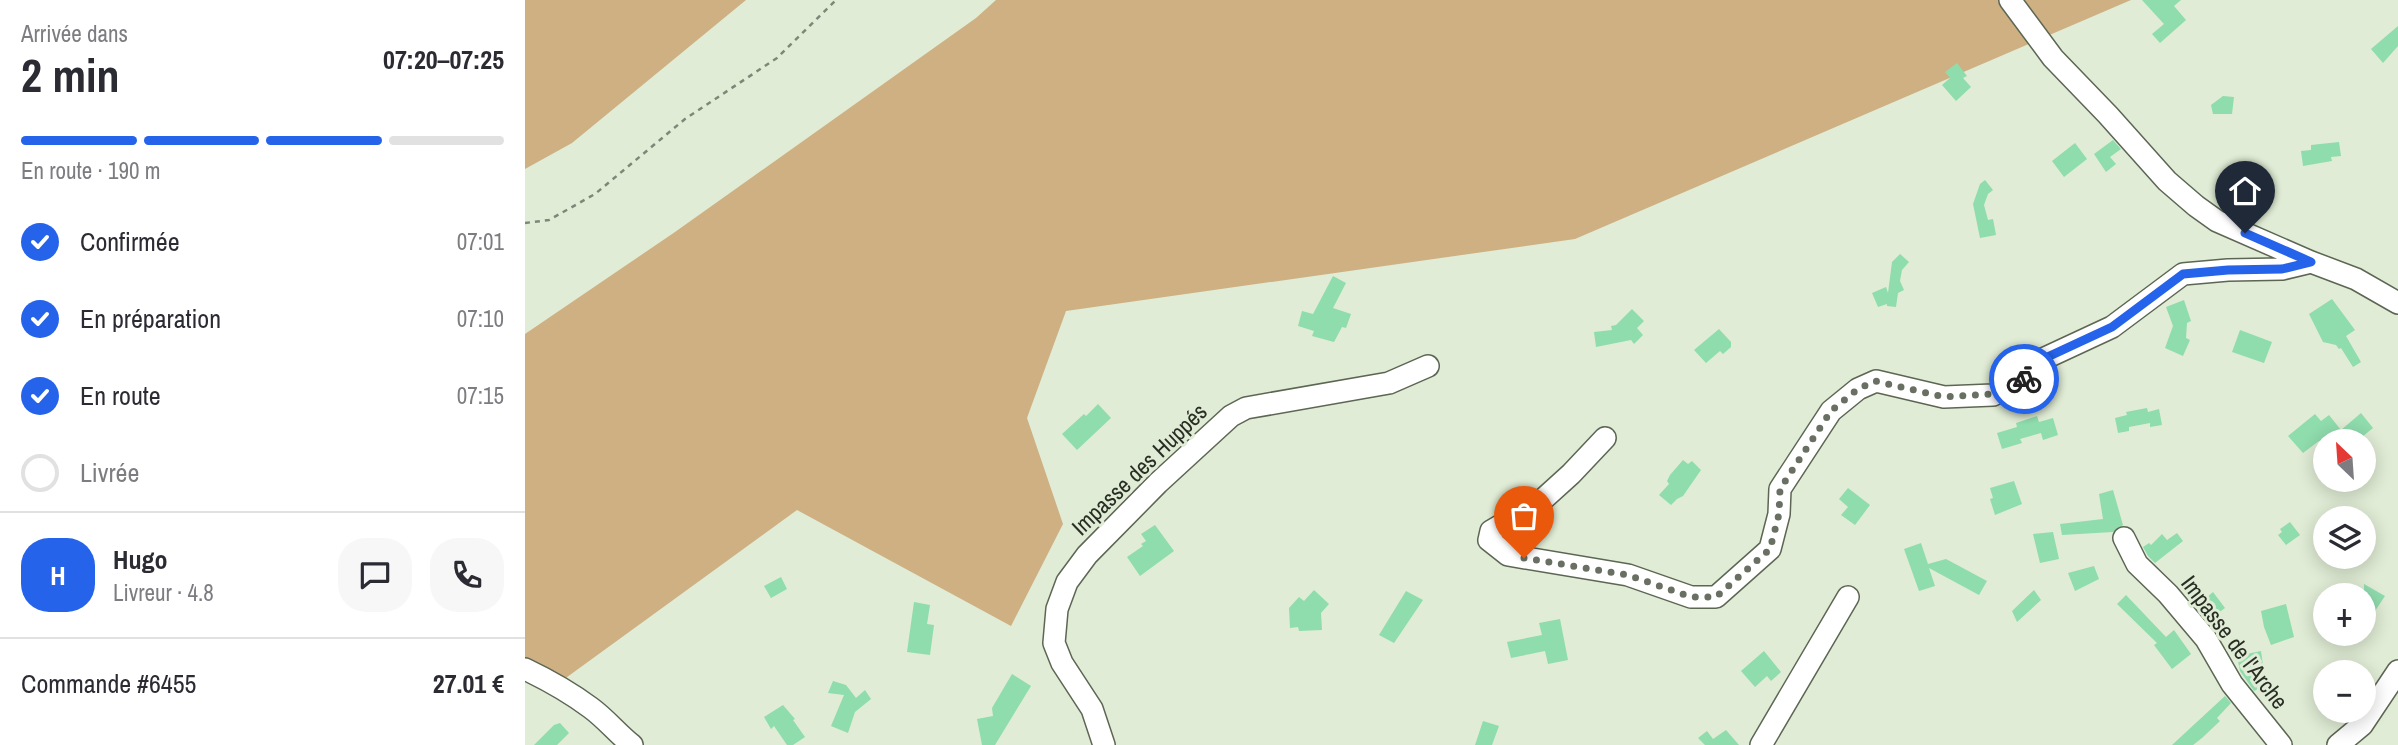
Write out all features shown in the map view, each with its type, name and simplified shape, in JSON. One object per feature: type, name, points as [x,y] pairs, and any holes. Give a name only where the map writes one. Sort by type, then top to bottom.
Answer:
[{"type":"street","points":[[2010,0],[2053,58],[2167,181],[2217,221],[2356,279],[2398,303]]},
{"type":"street","points":[[1605,438],[1539,503],[1491,531],[1489,540],[1508,555],[1628,575],[1691,597],[1716,597],[1770,549],[1779,514],[1780,489],[1831,411],[1858,389],[1875,381],[1944,397],[1993,394],[2025,379],[2041,360],[2112,327],[2183,274],[2282,269],[2311,262]]},
{"type":"street","name":"Impasse des Huppés","points":[[1104,745],[1092,709],[1062,663],[1054,643],[1057,609],[1067,582],[1087,555],[1158,483],[1231,416],[1246,408],[1389,383],[1428,366]]},
{"type":"street","name":"Impasse de l'Arche","points":[[2124,538],[2137,564],[2168,594],[2206,639],[2232,684],[2281,745]]},
{"type":"street","points":[[1761,745],[1848,597]]},
{"type":"street","points":[[525,669],[548,680],[593,710],[632,745]]},
{"type":"street","points":[[2338,745],[2362,725],[2398,671]]},
{"type":"path","points":[[525,223],[549,220],[595,194],[685,119],[776,58],[835,0]]},
{"type":"shaded area","points":[[525,0],[746,0],[572,143],[525,169]]},
{"type":"shaded area","points":[[996,0],[2131,0],[1575,239],[1066,311],[1027,418],[1063,524],[1011,626],[797,510],[563,680],[525,660],[525,334],[675,232],[976,18]]},
{"type":"building","points":[[2142,0],[2181,0],[2174,6],[2186,20],[2160,43],[2152,34],[2164,24]]},
{"type":"building","points":[[2398,26],[2398,46],[2383,63],[2371,49]]},
{"type":"building","points":[[1957,63],[1967,76],[1963,78],[1971,87],[1956,101],[1942,85],[1950,78],[1945,72]]},
{"type":"building","points":[[2223,96],[2234,97],[2232,114],[2213,114],[2211,105]]},
{"type":"building","points":[[2113,140],[2121,149],[2110,157],[2116,164],[2106,172],[2094,154]]},
{"type":"building","points":[[2339,142],[2341,156],[2331,157],[2332,161],[2303,166],[2301,151],[2311,150],[2311,145]]},
{"type":"building","points":[[2075,143],[2087,159],[2064,177],[2052,161]]},
{"type":"building","points":[[1985,180],[1993,190],[1988,194],[1984,205],[1988,220],[1993,219],[1996,235],[1980,238],[1973,204],[1980,184]]},
{"type":"building","points":[[1900,254],[1909,262],[1902,270],[1900,281],[1904,290],[1898,293],[1896,307],[1887,304],[1878,307],[1872,293],[1886,287],[1888,293],[1892,262]]},
{"type":"building","points":[[1333,276],[1346,283],[1333,308],[1351,314],[1346,328],[1342,327],[1334,342],[1312,336],[1314,331],[1298,326],[1302,311],[1313,314]]},
{"type":"building","points":[[2332,299],[2355,330],[2346,336],[2361,362],[2353,367],[2341,348],[2323,342],[2309,314]]},
{"type":"building","points":[[2184,300],[2191,321],[2187,323],[2186,338],[2190,340],[2183,356],[2165,348],[2173,326],[2166,307]]},
{"type":"building","points":[[1632,309],[1644,321],[1637,328],[1643,335],[1634,344],[1631,340],[1596,347],[1594,332],[1612,330],[1611,326],[1616,325]]},
{"type":"building","points":[[1719,329],[1731,342],[1731,347],[1723,354],[1720,351],[1706,363],[1694,350]]},
{"type":"building","points":[[2240,330],[2272,342],[2264,363],[2232,352]]},
{"type":"building","points":[[1098,404],[1111,418],[1077,450],[1062,434]]},
{"type":"building","points":[[2147,408],[2148,412],[2159,409],[2162,425],[2150,427],[2150,423],[2129,427],[2129,431],[2118,433],[2115,418],[2127,415],[2126,412]]},
{"type":"building","points":[[2361,413],[2373,428],[2372,429],[2342,429]]},
{"type":"building","points":[[2315,414],[2321,421],[2329,415],[2340,429],[2313,429],[2313,446],[2303,453],[2288,436]]},
{"type":"building","points":[[2037,416],[2039,422],[2053,418],[2058,435],[2043,440],[2041,433],[2020,439],[2022,443],[2002,449],[1997,433],[2017,427],[2016,423]]},
{"type":"building","points":[[1683,460],[1688,464],[1692,461],[1701,470],[1683,496],[1671,505],[1659,495],[1669,484],[1667,481],[1670,475]]},
{"type":"building","points":[[2014,481],[2022,504],[1995,515],[1990,488]]},
{"type":"building","points":[[1848,488],[1870,505],[1855,525],[1841,515],[1848,507],[1839,499]]},
{"type":"building","points":[[2113,490],[2123,525],[2113,532],[2062,535],[2060,524],[2103,519],[2099,494]]},
{"type":"building","points":[[2290,522],[2300,535],[2286,545],[2278,535],[2282,532],[2280,529]]},
{"type":"building","points":[[1155,525],[1174,551],[1140,576],[1127,557],[1143,546],[1141,544],[1146,541],[1141,534]]},
{"type":"building","points":[[2053,532],[2059,559],[2040,563],[2033,534]]},
{"type":"building","points":[[2177,533],[2183,541],[2155,563],[2143,547],[2149,543],[2151,545],[2162,534],[2167,540]]},
{"type":"building","points":[[1921,543],[1928,564],[1946,559],[1987,581],[1979,595],[1929,568],[1935,586],[1919,591],[1904,549]]},
{"type":"building","points":[[2094,566],[2099,579],[2075,591],[2068,573]]},
{"type":"building","points":[[781,577],[787,589],[771,598],[764,586]]},
{"type":"building","points":[[1314,590],[1329,604],[1321,613],[1322,630],[1299,631],[1298,627],[1290,628],[1289,608],[1299,597],[1304,601]]},
{"type":"building","points":[[2034,590],[2041,600],[2017,622],[2012,611]]},
{"type":"building","points":[[1406,591],[1423,600],[1394,643],[1379,635]]},
{"type":"building","points":[[2376,591],[2385,596],[2376,610]]},
{"type":"building","points":[[2213,592],[2225,608],[2209,620],[2197,606]]},
{"type":"building","points":[[2126,595],[2166,637],[2174,630],[2191,654],[2172,669],[2154,645],[2157,643],[2117,604]]},
{"type":"building","points":[[914,602],[930,605],[927,624],[934,625],[930,655],[907,652]]},
{"type":"building","points":[[2286,604],[2294,637],[2271,645],[2261,611]]},
{"type":"building","points":[[1560,619],[1568,660],[1548,664],[1545,651],[1511,658],[1507,642],[1542,635],[1539,623]]},
{"type":"building","points":[[1764,651],[1781,672],[1771,681],[1767,676],[1755,687],[1741,671]]},
{"type":"building","points":[[2261,651],[2264,672],[2255,673],[2258,689],[2254,691],[2240,671],[2237,656]]},
{"type":"building","points":[[1012,674],[1031,686],[995,745],[982,745],[977,719],[993,716],[992,708]]},
{"type":"building","points":[[833,681],[846,685],[856,698],[865,690],[871,699],[855,712],[848,733],[831,726],[844,695],[828,693]]},
{"type":"building","points":[[2225,696],[2231,703],[2217,718],[2220,721],[2202,738],[2193,745],[2172,745]]},
{"type":"building","points":[[783,705],[805,737],[793,745],[787,745],[774,726],[771,729],[764,717]]},
{"type":"building","points":[[1483,721],[1499,726],[1492,745],[1475,745]]},
{"type":"building","points":[[560,723],[569,733],[557,745],[534,745],[554,725]]},
{"type":"building","points":[[1726,730],[1739,745],[1705,745],[1698,738],[1707,731],[1713,739]]},
{"type":"way so far","points":[[1524,558],[1628,575],[1691,597],[1716,597],[1770,549],[1779,514],[1780,489],[1831,411],[1858,389],[1875,381],[1944,397],[1993,394],[2024,379]]},
{"type":"route","points":[[2024,379],[2041,360],[2112,327],[2183,274],[2282,269],[2311,262],[2245,233]]}]
